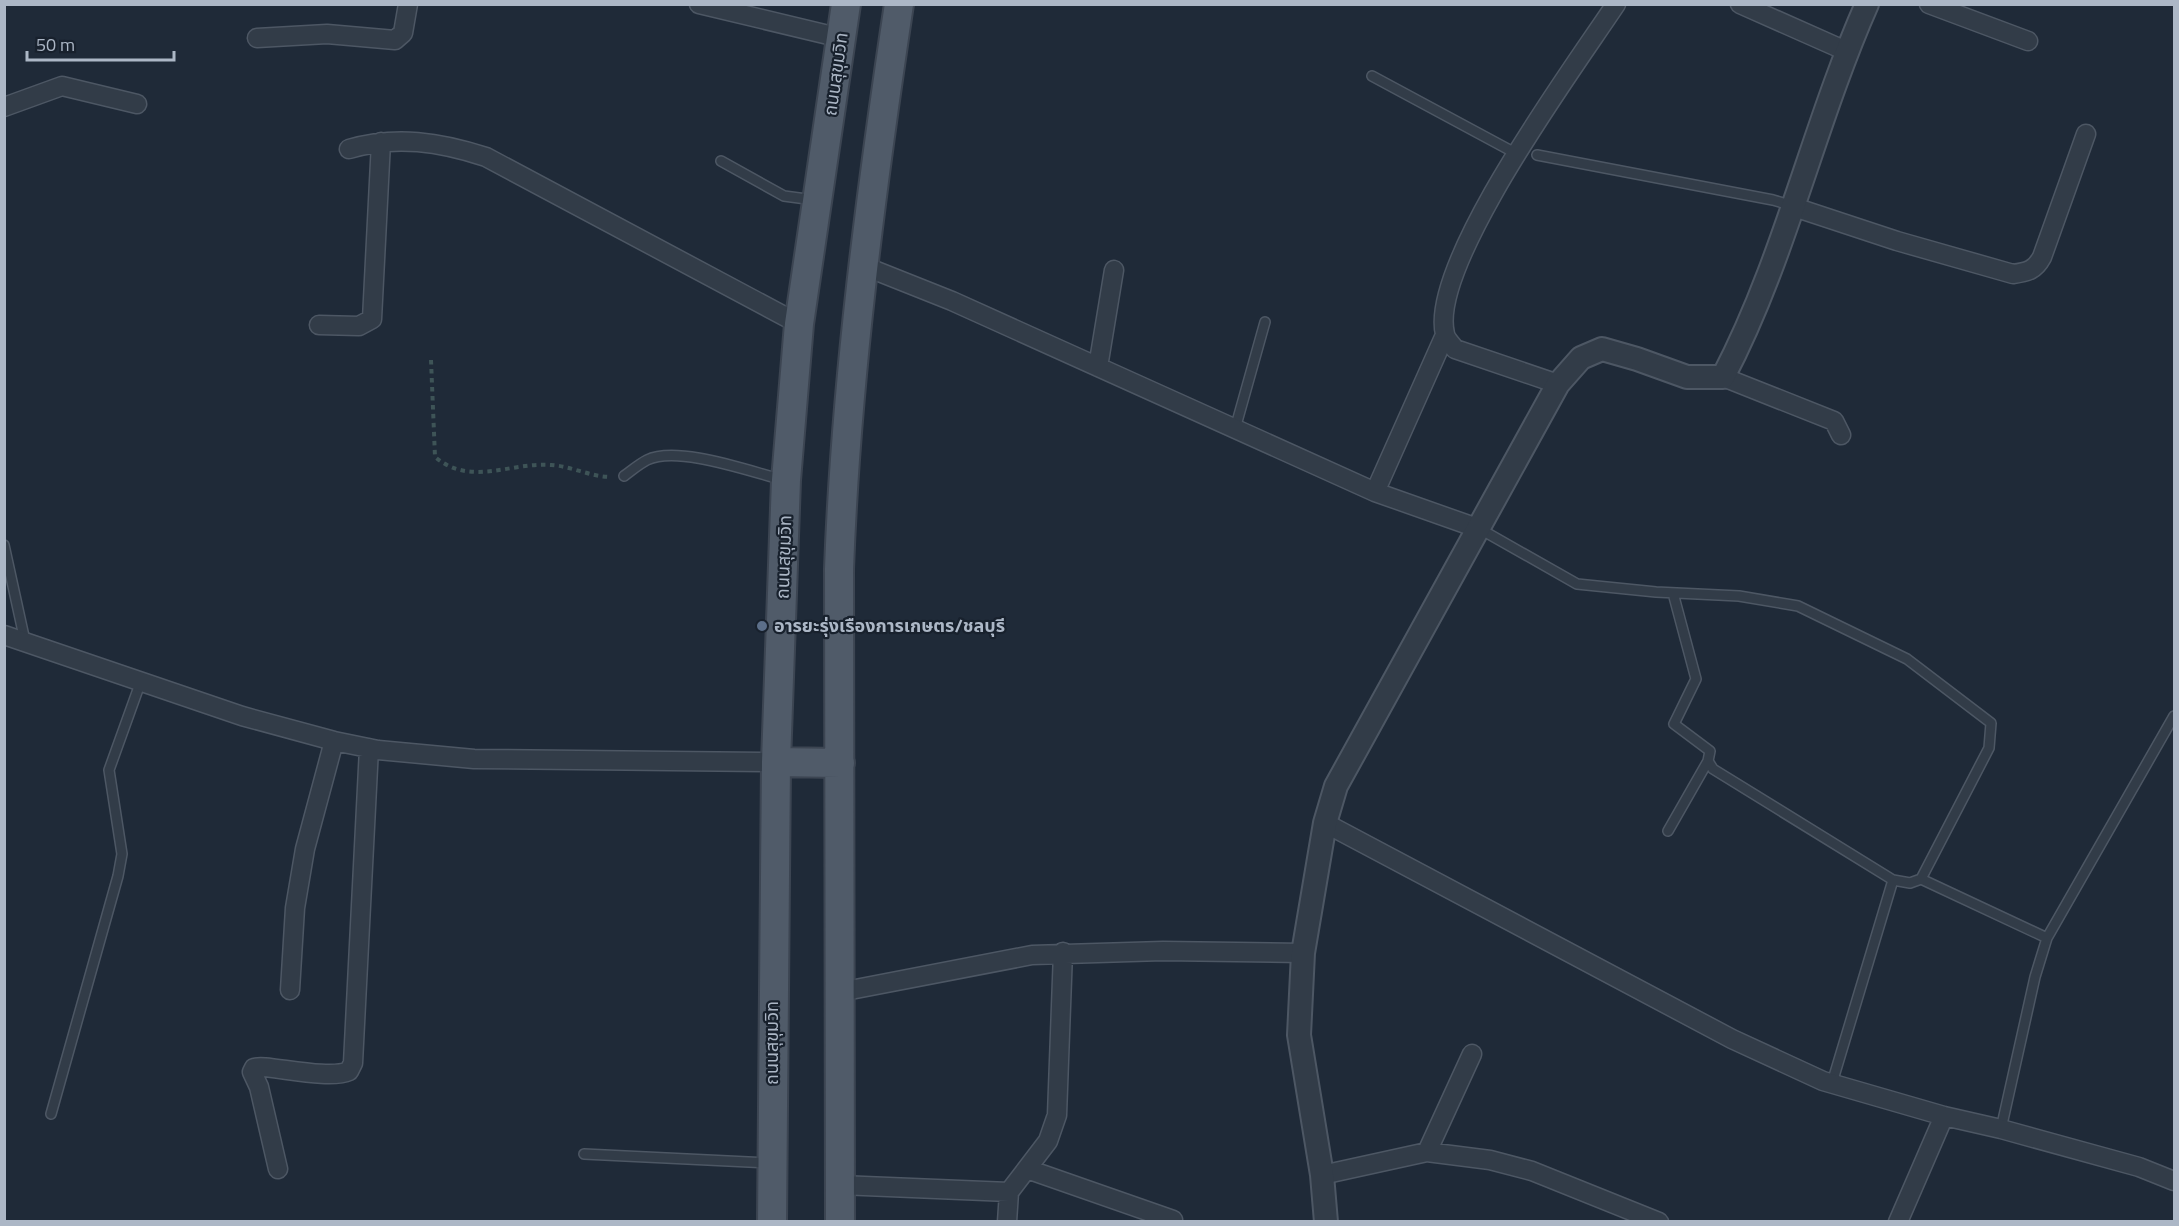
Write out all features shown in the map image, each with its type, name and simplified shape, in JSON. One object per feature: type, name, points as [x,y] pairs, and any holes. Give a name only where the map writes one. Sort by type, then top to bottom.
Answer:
[{"type":"main road","name":"ถนนสุขุมวิท","points":[[772,1221],[776,762],[786,480],[799,324],[846,4]]},
{"type":"main road","points":[[840,1221],[840,569],[843,463],[864,266],[899,4]]},
{"type":"main road","points":[[776,762],[840,763]]},
{"type":"street","points":[[257,38],[327,34],[395,40],[402,35],[408,4]]},
{"type":"street","points":[[699,4],[841,38]]},
{"type":"street","points":[[1375,492],[1445,335],[1446,300],[1474,225],[1517,154],[1616,4]]},
{"type":"street","points":[[1740,4],[1846,51]]},
{"type":"street","points":[[1723,377],[1743,339],[1794,207],[1846,51],[1867,4]]},
{"type":"street","points":[[1929,4],[2028,41]]},
{"type":"street","points":[[4,106],[62,86],[137,104]]},
{"type":"street","points":[[1794,207],[1897,241],[2013,274],[2029,272],[2037,267],[2042,256],[2086,134]]},
{"type":"street","points":[[349,149],[381,142],[414,140],[450,145],[486,157],[799,324]]},
{"type":"street","points":[[319,325],[359,326],[372,320],[381,142]]},
{"type":"street","points":[[864,266],[952,301],[1375,492],[1480,529]]},
{"type":"street","points":[[1098,367],[1114,270]]},
{"type":"street","points":[[1445,335],[1455,349],[1558,384]]},
{"type":"street","points":[[1326,1221],[1322,1175],[1299,1035],[1303,953],[1324,822],[1336,786],[1480,529],[1558,384],[1581,358],[1602,350],[1637,359],[1687,377],[1723,377],[1834,421],[1841,435]]},
{"type":"street","points":[[4,635],[242,716],[369,748],[474,759],[776,762]]},
{"type":"street","points":[[290,990],[295,908],[305,849],[334,741]]},
{"type":"street","points":[[278,1169],[259,1087],[252,1072],[254,1068],[260,1065],[290,1072],[339,1073],[349,1071],[353,1063],[369,748]]},
{"type":"street","points":[[1324,822],[1732,1040],[1832,1083],[1944,1116],[2001,1128],[2139,1167],[2175,1181]]},
{"type":"street","points":[[840,992],[1032,955],[1063,952],[1303,953]]},
{"type":"street","points":[[1007,1221],[1010,1192],[1047,1141],[1057,1115],[1063,952]]},
{"type":"street","points":[[1427,1152],[1472,1054]]},
{"type":"street","points":[[1898,1221],[1944,1116]]},
{"type":"street","points":[[1322,1175],[1427,1152],[1490,1160],[1522,1167],[1659,1221]]},
{"type":"street","points":[[1027,1169],[1173,1220]]},
{"type":"street","points":[[840,1185],[1010,1192]]},
{"type":"lane","points":[[1372,76],[1517,154]]},
{"type":"lane","points":[[1537,155],[1762,198],[1794,207]]},
{"type":"lane","points":[[721,161],[784,196],[818,200]]},
{"type":"lane","points":[[1235,429],[1265,322]]},
{"type":"lane","points":[[624,476],[648,459],[668,455],[699,459],[786,480]]},
{"type":"lane","points":[[1480,529],[1577,584],[1739,596],[1798,606],[1907,659],[1991,723],[1989,748],[1921,879],[1910,883],[1893,880],[1713,769],[1708,761]]},
{"type":"lane","points":[[4,545],[25,641]]},
{"type":"lane","points":[[1668,831],[1708,761],[1710,751],[1674,724],[1696,679],[1673,592]]},
{"type":"lane","points":[[51,1114],[118,876],[122,854],[109,770],[141,681]]},
{"type":"lane","points":[[2001,1128],[2035,977],[2047,938],[2175,716]]},
{"type":"lane","points":[[1921,879],[2047,938]]},
{"type":"lane","points":[[1832,1083],[1893,880]]},
{"type":"lane","points":[[584,1154],[771,1163]]},
{"type":"path","points":[[431,360],[435,457],[448,468],[472,473],[551,465],[606,477],[624,476]]},
{"type":"place","name":"อารยะรุ่งเรืองการเกษตร/ชลบุรี","points":[[762,626]]}]
